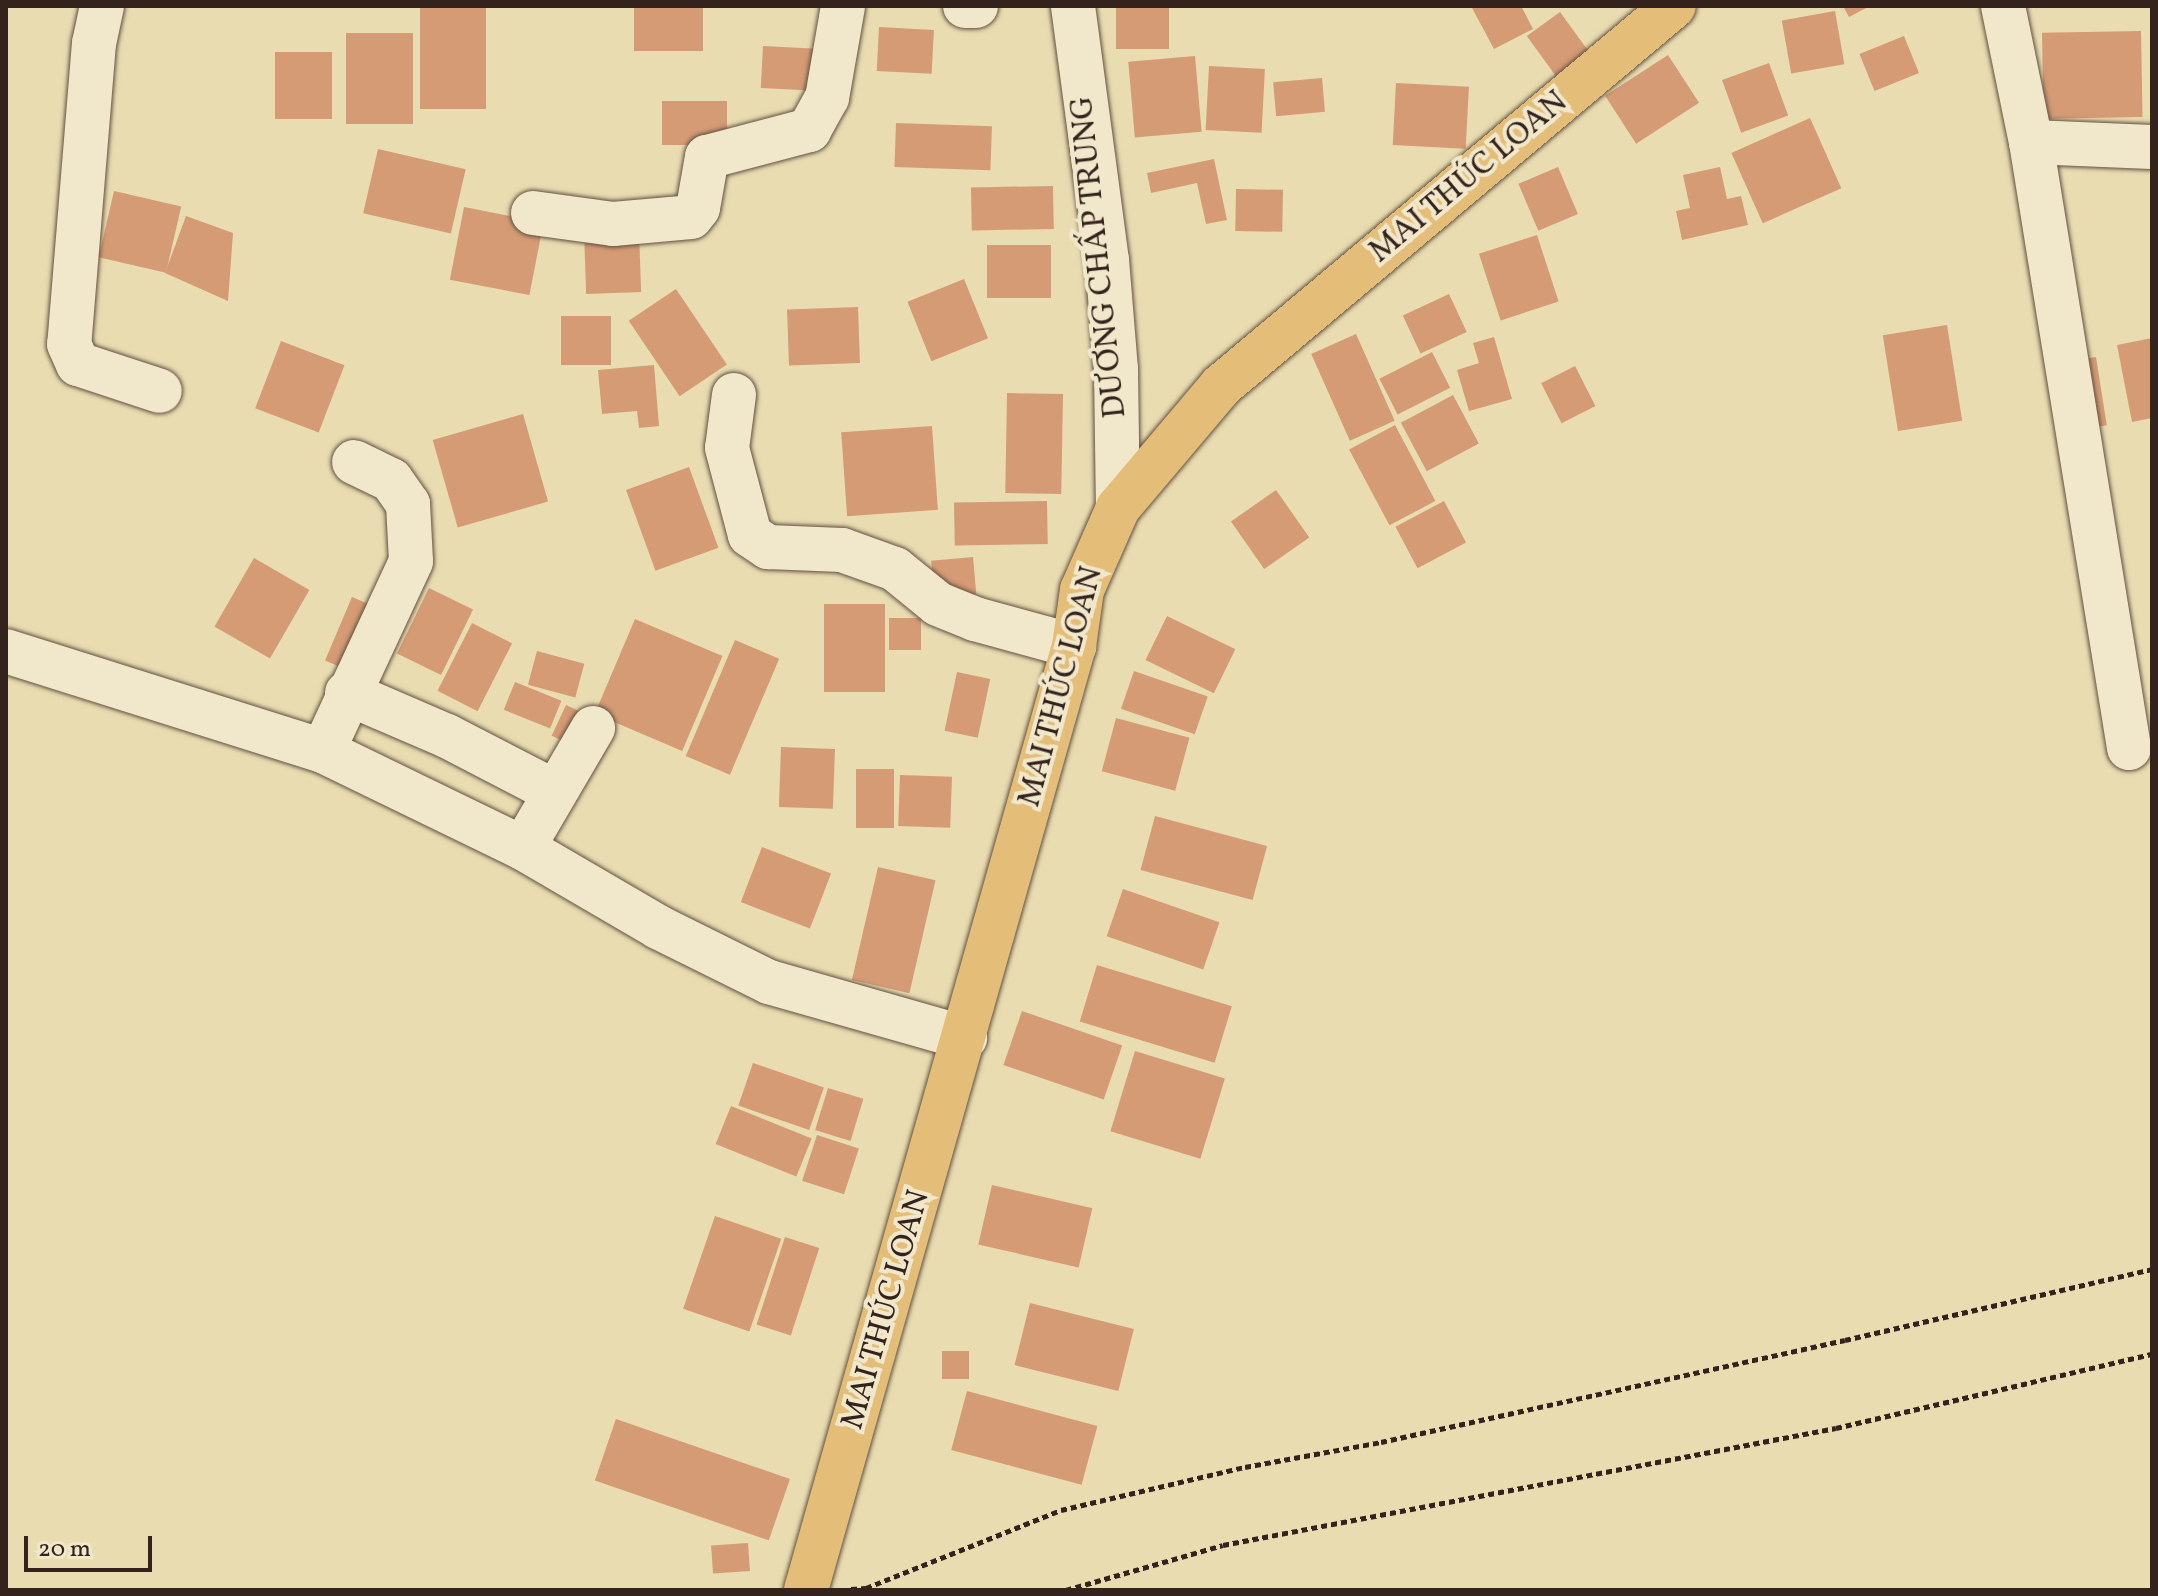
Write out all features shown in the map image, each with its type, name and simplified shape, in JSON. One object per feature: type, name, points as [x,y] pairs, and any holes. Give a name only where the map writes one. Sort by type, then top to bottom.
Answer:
[{"type":"main road","name":"MAI THÚC LOAN","points":[[806,1590],[1074,646],[1082,590],[1118,508],[1221,386],[1674,6]]},
{"type":"street","points":[[102,6],[94,43],[69,344],[78,364],[160,391]]},
{"type":"street","points":[[533,213],[613,224],[691,217],[698,208],[707,157],[809,130],[827,98],[843,6]]},
{"type":"street","points":[[965,6],[976,6]]},
{"type":"street","name":"DƯƠNG CHẤP TRUNG","points":[[1073,6],[1112,322],[1118,508]]},
{"type":"street","points":[[2003,6],[2031,142],[2129,748]]},
{"type":"street","points":[[2031,142],[2152,147]]},
{"type":"street","points":[[734,395],[727,448],[750,535],[768,547],[842,550],[895,569],[938,604],[975,619],[1074,646]]},
{"type":"street","points":[[323,751],[347,693],[411,561],[408,504],[391,480],[354,462]]},
{"type":"street","points":[[6,651],[323,751],[523,848],[658,927],[769,982],[965,1038]]},
{"type":"street","points":[[347,693],[447,736],[555,792]]},
{"type":"street","points":[[523,848],[593,728]]},
{"type":"path","points":[[840,1590],[866,1588],[1061,1510],[1231,1470],[1381,1442],[1845,1340],[2152,1269]]},
{"type":"path","points":[[1066,1590],[1223,1545],[1836,1428],[2152,1354]]},
{"type":"building","points":[[420,6],[486,6],[486,109],[420,109]]},
{"type":"building","points":[[634,6],[703,6],[703,51],[634,51]]},
{"type":"building","points":[[1116,6],[1169,6],[1169,49],[1116,49]]},
{"type":"building","points":[[1471,6],[1521,6],[1533,29],[1494,49]]},
{"type":"building","points":[[1843,6],[1870,6],[1849,17]]},
{"type":"building","points":[[1835,11],[1844,64],[1791,74],[1782,20]]},
{"type":"building","points":[[1560,12],[1591,54],[1557,78],[1527,36]]},
{"type":"building","points":[[879,27],[934,30],[932,74],[877,71]]},
{"type":"building","points":[[2141,31],[2143,117],[2044,119],[2042,33]]},
{"type":"building","points":[[346,33],[413,33],[413,124],[346,124]]},
{"type":"building","points":[[1904,36],[1919,73],[1874,91],[1859,54]]},
{"type":"building","points":[[763,46],[822,49],[820,91],[761,88]]},
{"type":"building","points":[[275,52],[332,52],[332,119],[275,119]]},
{"type":"building","points":[[1668,55],[1699,103],[1636,144],[1605,96]]},
{"type":"building","points":[[1195,56],[1202,132],[1135,138],[1128,62]]},
{"type":"building","points":[[1769,63],[1788,116],[1741,133],[1722,80]]},
{"type":"building","points":[[1209,66],[1265,69],[1262,133],[1206,130]]},
{"type":"building","points":[[1322,78],[1325,112],[1276,116],[1273,82]]},
{"type":"building","points":[[1396,83],[1469,87],[1466,149],[1393,145]]},
{"type":"building","points":[[662,101],[727,101],[727,145],[662,145]]},
{"type":"building","points":[[1810,118],[1841,188],[1763,223],[1731,153]]},
{"type":"building","points":[[896,123],[992,126],[990,170],[894,167]]},
{"type":"building","points":[[378,149],[466,169],[451,234],[363,213]]},
{"type":"building","points":[[1214,159],[1227,220],[1206,224],[1197,183],[1151,193],[1147,173]]},
{"type":"building","points":[[1558,167],[1578,214],[1538,231],[1518,184]]},
{"type":"building","points":[[1720,167],[1727,199],[1741,196],[1748,225],[1682,240],[1676,211],[1690,208],[1683,175]]},
{"type":"building","points":[[1053,186],[1054,229],[972,230],[971,187]]},
{"type":"building","points":[[1236,189],[1283,190],[1282,232],[1235,231]]},
{"type":"building","points":[[114,191],[181,207],[166,273],[99,257]]},
{"type":"building","points":[[464,207],[544,222],[529,295],[450,280]]},
{"type":"building","points":[[186,216],[233,233],[228,301],[165,273]]},
{"type":"building","points":[[639,231],[641,292],[586,294],[584,233]]},
{"type":"building","points":[[1537,235],[1559,302],[1501,320],[1479,254]]},
{"type":"building","points":[[987,245],[1051,245],[1051,298],[987,298]]},
{"type":"building","points":[[964,279],[988,338],[931,361],[907,302]]},
{"type":"building","points":[[676,289],[727,364],[680,396],[629,321]]},
{"type":"building","points":[[1449,294],[1467,332],[1421,354],[1403,316]]},
{"type":"building","points":[[858,307],[860,363],[789,365],[787,309]]},
{"type":"building","points":[[561,316],[611,316],[611,365],[561,365]]},
{"type":"building","points":[[1947,325],[1962,421],[1898,431],[1883,335]]},
{"type":"building","points":[[1356,334],[1395,421],[1350,441],[1311,354]]},
{"type":"building","points":[[1494,337],[1512,399],[1469,411],[1457,370],[1479,363],[1473,343]]},
{"type":"building","points":[[2152,338],[2152,418],[2132,422],[2117,345]]},
{"type":"building","points":[[281,341],[344,365],[319,433],[255,408]]},
{"type":"building","points":[[1432,352],[1450,388],[1398,414],[1379,379]]},
{"type":"building","points":[[2096,357],[2107,425],[2089,428],[2078,360]]},
{"type":"building","points":[[654,365],[659,426],[639,428],[637,411],[602,414],[598,370]]},
{"type":"building","points":[[1575,366],[1595,406],[1562,423],[1541,383]]},
{"type":"building","points":[[1007,393],[1063,394],[1061,494],[1005,493]]},
{"type":"building","points":[[1453,395],[1479,444],[1427,471],[1401,423]]},
{"type":"building","points":[[523,414],[548,501],[458,527],[433,440]]},
{"type":"building","points":[[1395,425],[1435,501],[1389,525],[1349,449]]},
{"type":"building","points":[[932,426],[938,510],[847,516],[841,432]]},
{"type":"building","points":[[689,467],[718,548],[655,571],[626,490]]},
{"type":"building","points":[[1276,490],[1309,538],[1264,569],[1231,522]]},
{"type":"building","points":[[1047,501],[1048,544],[955,546],[954,503]]},
{"type":"building","points":[[1444,501],[1466,542],[1418,568],[1395,527]]},
{"type":"building","points":[[973,557],[976,594],[934,598],[931,561]]},
{"type":"building","points":[[254,558],[309,590],[270,658],[214,626]]},
{"type":"building","points":[[429,588],[473,609],[441,675],[397,654]]},
{"type":"building","points":[[352,597],[380,609],[353,672],[325,661]]},
{"type":"building","points":[[824,604],[885,604],[885,692],[824,692]]},
{"type":"building","points":[[1167,616],[1235,649],[1214,693],[1146,660]]},
{"type":"building","points":[[889,618],[921,618],[921,650],[889,650]]},
{"type":"building","points":[[635,619],[722,656],[682,751],[595,714]]},
{"type":"building","points":[[472,623],[512,643],[478,711],[437,691]]},
{"type":"building","points":[[735,640],[779,659],[730,775],[686,756]]},
{"type":"building","points":[[537,651],[584,664],[575,697],[528,685]]},
{"type":"building","points":[[1134,671],[1208,696],[1195,734],[1121,709]]},
{"type":"building","points":[[957,672],[990,679],[978,738],[945,731]]},
{"type":"building","points":[[515,682],[561,701],[550,729],[504,710]]},
{"type":"building","points":[[566,705],[590,716],[575,747],[552,736]]},
{"type":"building","points":[[1116,718],[1189,738],[1175,791],[1102,771]]},
{"type":"building","points":[[781,747],[835,749],[833,809],[779,807]]},
{"type":"building","points":[[856,769],[894,769],[894,828],[856,828]]},
{"type":"building","points":[[900,775],[952,777],[950,828],[898,826]]},
{"type":"building","points":[[1155,816],[1267,846],[1253,900],[1141,870]]},
{"type":"building","points":[[762,847],[831,874],[810,929],[741,902]]},
{"type":"building","points":[[878,867],[935,880],[909,993],[852,980]]},
{"type":"building","points":[[1123,889],[1219,922],[1203,969],[1107,936]]},
{"type":"building","points":[[1097,965],[1232,1006],[1215,1063],[1080,1021]]},
{"type":"building","points":[[1022,1011],[1122,1046],[1104,1099],[1003,1065]]},
{"type":"building","points":[[1135,1051],[1225,1078],[1200,1159],[1110,1131]]},
{"type":"building","points":[[753,1063],[824,1087],[809,1130],[738,1106]]},
{"type":"building","points":[[828,1088],[863,1099],[851,1141],[815,1130]]},
{"type":"building","points":[[731,1106],[812,1139],[796,1177],[716,1144]]},
{"type":"building","points":[[817,1135],[859,1149],[844,1194],[802,1181]]},
{"type":"building","points":[[992,1185],[1092,1208],[1079,1268],[978,1244]]},
{"type":"building","points":[[715,1216],[781,1239],[749,1331],[683,1309]]},
{"type":"building","points":[[785,1237],[819,1248],[791,1336],[757,1324]]},
{"type":"building","points":[[1030,1303],[1134,1329],[1118,1391],[1015,1365]]},
{"type":"building","points":[[942,1351],[969,1351],[969,1379],[942,1379]]},
{"type":"building","points":[[967,1391],[1097,1426],[1082,1485],[951,1450]]},
{"type":"building","points":[[616,1419],[790,1479],[769,1540],[595,1480]]},
{"type":"building","points":[[748,1543],[750,1571],[713,1574],[711,1546]]}]
